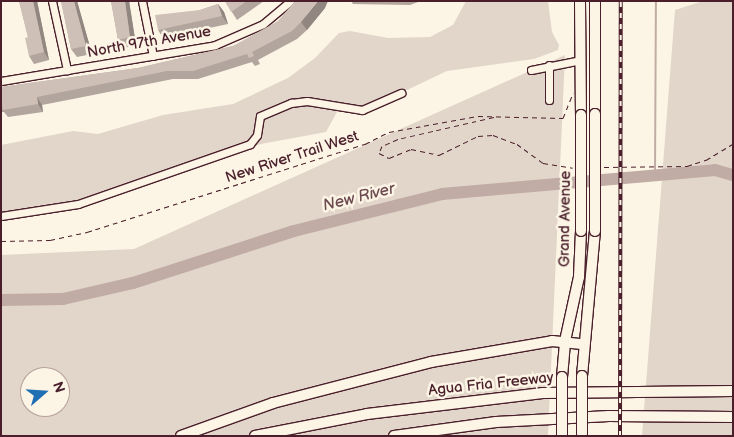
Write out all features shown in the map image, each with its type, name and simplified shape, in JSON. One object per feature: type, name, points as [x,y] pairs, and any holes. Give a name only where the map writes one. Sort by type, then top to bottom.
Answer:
[{"type":"highway","name":"Grand Avenue","points":[[562,435],[562,377],[565,341],[578,285],[581,231],[580,1]]},
{"type":"highway","name":"Grand Avenue","points":[[582,435],[582,344],[594,265],[595,1]]},
{"type":"highway","points":[[180,436],[273,403],[358,379],[488,351],[565,341],[582,344]]},
{"type":"highway","name":"Agua Fria Freeway","points":[[255,436],[367,414],[475,400],[608,391],[733,390]]},
{"type":"highway","points":[[394,436],[496,422],[610,416],[733,417]]},
{"type":"street","points":[[52,1],[67,70]]},
{"type":"street","points":[[142,1],[153,56]]},
{"type":"street","name":"North 97th Avenue","points":[[1,81],[208,47],[237,38],[263,24],[290,1]]},
{"type":"street","points":[[531,70],[581,60]]},
{"type":"street","points":[[549,65],[549,100]]},
{"type":"street","points":[[1,216],[78,204],[250,144],[257,135],[260,116],[291,103],[306,101],[362,110],[401,93]]},
{"type":"path","name":"New River Trail West","points":[[1,241],[50,240],[87,232],[365,144],[389,132],[463,118],[563,118],[573,93]]},
{"type":"path","points":[[497,117],[398,139],[382,146],[379,153],[385,158],[411,150],[439,155],[478,136],[493,135],[517,144],[543,163],[564,168],[582,168]]},
{"type":"path","points":[[601,167],[687,166],[706,160],[733,144]]},
{"type":"shaded area","points":[[466,1],[548,1],[552,32],[559,45],[558,50],[534,59],[447,71],[371,107],[338,110],[326,132],[261,144],[83,201],[1,214],[1,145],[73,131],[98,134],[163,115],[233,104],[288,78],[315,58],[339,33],[350,31],[388,38],[430,37],[453,25]]},
{"type":"shaded area","points":[[703,1],[733,1],[733,436],[642,436],[675,10]]},
{"type":"shaded area","points":[[565,55],[548,436],[1,436],[1,255],[134,249]]},
{"type":"building","points":[[19,1],[33,1],[44,52],[29,56],[25,38],[28,37]]},
{"type":"building","points":[[61,1],[74,1],[86,46],[71,49]]},
{"type":"building","points":[[111,1],[125,1],[130,37],[118,40]]},
{"type":"building","points":[[225,1],[247,1],[231,12]]},
{"type":"building","points":[[295,1],[318,1],[292,31],[252,52],[254,56],[249,58],[247,54],[193,71],[167,71],[37,97],[38,104],[3,110],[1,87],[138,68],[233,46],[278,21]]},
{"type":"building","points":[[218,4],[222,16],[158,30],[155,15],[200,10]]},
{"type":"waterway","points":[[655,176],[656,1]]},
{"type":"waterway","name":"New River","points":[[1,300],[63,299],[133,283],[294,231],[442,194],[715,170],[733,175]]},
{"type":"railway","points":[[620,436],[621,1]]}]
